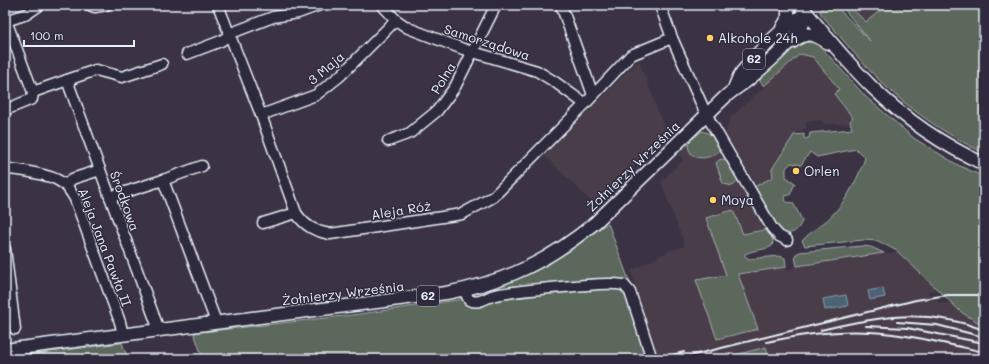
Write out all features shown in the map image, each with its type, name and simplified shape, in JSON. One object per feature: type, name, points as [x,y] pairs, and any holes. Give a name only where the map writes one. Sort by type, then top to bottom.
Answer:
[{"type":"main road","name":"62","points":[[780,32],[788,18],[788,5]]},
{"type":"main road","name":"Żołnierzy Września","points":[[734,88],[741,73],[780,32],[797,18],[804,9]]},
{"type":"main road","name":"Żołnierzy Września","points":[[5,350],[426,296],[464,290],[502,279],[528,268],[574,240],[596,222],[734,88],[748,80],[785,47],[802,26],[804,9]]},
{"type":"main road","points":[[804,9],[836,48],[869,84],[899,111],[923,130],[984,164]]},
{"type":"main road","points":[[785,47],[801,36],[810,34],[836,48]]},
{"type":"street","points":[[5,110],[32,99],[33,92],[6,19],[27,14],[40,5]]},
{"type":"street","points":[[89,5],[95,7],[106,5]]},
{"type":"street","name":"Aleja Róż","points":[[218,5],[261,115],[296,213],[309,228],[330,234],[462,214],[494,197],[631,55],[672,38]]},
{"type":"street","points":[[187,54],[221,42],[234,32],[273,17],[298,13],[320,5]]},
{"type":"street","name":"Samorządowa","points":[[382,5],[396,20],[426,36],[472,52],[537,71],[585,104]]},
{"type":"street","name":"Polna","points":[[388,141],[410,134],[437,111],[456,87],[496,5]]},
{"type":"street","points":[[561,5],[593,95]]},
{"type":"street","points":[[660,5],[672,38],[706,114],[772,228],[779,236],[787,240]]},
{"type":"street","name":"3 Maja","points":[[261,115],[316,95],[340,76],[396,20]]},
{"type":"street","points":[[33,92],[96,70],[122,77],[162,64]]},
{"type":"street","name":"Środkowa","points":[[67,80],[158,330]]},
{"type":"street","points":[[110,197],[202,166]]},
{"type":"street","name":"Aleja Jana Pawła II","points":[[5,169],[48,176],[60,180],[70,189],[120,322],[123,335]]},
{"type":"street","points":[[66,186],[72,179],[100,170]]},
{"type":"street","points":[[163,180],[216,322]]},
{"type":"street","points":[[263,223],[296,213]]},
{"type":"street","points":[[5,249],[15,329]]},
{"type":"street","points":[[464,290],[469,300],[475,302],[494,296],[528,290],[603,284],[624,285],[630,292],[652,359]]},
{"type":"shaded area","points":[[848,5],[930,5],[876,47],[843,8]]},
{"type":"shaded area","points":[[800,54],[813,57],[839,89],[834,95],[853,118],[848,124],[825,124],[820,120],[806,122],[806,128],[794,135],[772,169],[773,177],[757,186],[725,133],[731,117]]},
{"type":"shaded area","points":[[639,60],[665,130],[617,185],[593,203],[544,155]]},
{"type":"shaded area","points":[[700,130],[710,132],[715,136],[769,229],[743,234],[726,276],[786,267],[787,270],[793,269],[792,267],[897,252],[939,289],[927,292],[941,304],[951,301],[961,312],[984,326],[984,359],[770,359],[766,347],[720,359],[657,359],[631,271],[669,251],[685,246],[661,182],[683,160],[678,152]]},
{"type":"green space","points":[[825,5],[835,5],[870,41],[843,8],[848,5],[866,22],[889,5],[984,5],[984,153],[939,128],[911,108],[885,86],[821,14],[820,10]]},
{"type":"green space","points":[[806,42],[815,43],[820,46],[866,97],[915,139],[958,165],[984,177],[984,326],[961,312],[897,251],[878,241],[863,240],[805,246],[802,241],[831,216],[840,206],[853,186],[865,158],[856,149],[817,157],[810,152],[801,165],[791,163],[786,168],[786,177],[795,183],[790,195],[785,196],[786,202],[793,203],[802,221],[795,231],[790,233],[784,234],[777,228],[754,187],[773,177],[772,169],[794,135],[804,134],[805,139],[809,138],[810,133],[852,129],[850,121],[853,118],[834,94],[839,89],[813,57],[800,54],[764,86],[760,82],[761,76],[797,45]]},
{"type":"green space","points":[[702,131],[712,136],[720,145],[718,152],[713,155],[698,158],[691,153],[688,142]]},
{"type":"green space","points":[[723,159],[727,159],[738,179],[733,186],[723,184],[716,163]]},
{"type":"green space","points":[[733,210],[743,234],[769,229],[773,241],[772,246],[769,248],[744,255],[749,259],[779,256],[785,258],[786,267],[738,274],[758,329],[717,339],[696,280],[726,275],[706,218]]},
{"type":"green space","points":[[608,223],[656,355],[638,359],[203,359],[194,333],[352,315],[458,300],[543,267]]},
{"type":"green space","points":[[862,246],[871,247],[884,253],[797,266],[795,257],[796,254],[800,252]]},
{"type":"green space","points":[[122,343],[128,359],[5,359],[10,357]]},
{"type":"green space","points":[[766,347],[770,359],[720,359]]},
{"type":"water","points":[[883,288],[885,297],[870,300],[868,291]]},
{"type":"water","points":[[846,295],[848,306],[825,310],[823,299]]},
{"type":"railway","points":[[677,359],[916,300],[948,295],[984,295]]},
{"type":"railway","points":[[821,330],[863,321],[902,316],[942,319],[963,323],[984,330]]},
{"type":"railway","points":[[897,322],[937,325],[984,337]]},
{"type":"railway","points":[[866,326],[907,328],[984,343]]},
{"type":"railway","points":[[767,342],[818,334],[870,332],[913,337],[984,352]]},
{"type":"railway","points":[[657,359],[684,352]]},
{"type":"place","name":"Alkohole 24h","points":[[710,38]]},
{"type":"place","name":"Orlen","points":[[796,171]]},
{"type":"place","name":"Moya","points":[[713,200]]}]
